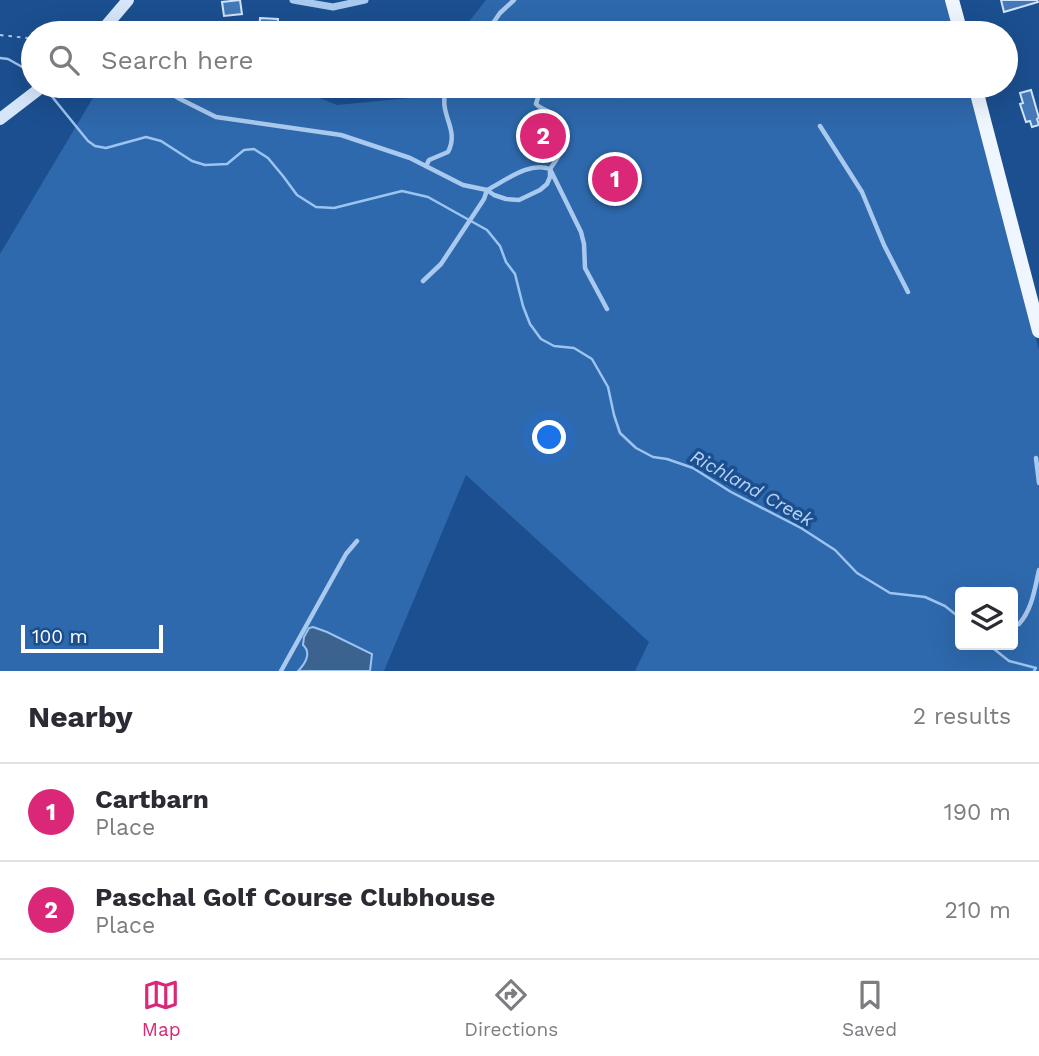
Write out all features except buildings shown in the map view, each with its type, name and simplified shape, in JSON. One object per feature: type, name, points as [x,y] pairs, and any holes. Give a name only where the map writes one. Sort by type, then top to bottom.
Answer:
[{"type":"main road","points":[[952,0],[958,21]]},
{"type":"main road","points":[[978,98],[1039,331]]},
{"type":"street","points":[[110,21],[128,0]]},
{"type":"street","points":[[293,0],[332,7],[365,0]]},
{"type":"street","points":[[0,119],[28,98]]},
{"type":"lane","points":[[494,21],[514,0]]},
{"type":"lane","points":[[178,98],[216,117],[341,135],[391,150],[463,185],[519,200],[547,184],[550,169],[566,140],[567,129],[562,120],[538,107],[537,98]]},
{"type":"lane","points":[[426,166],[429,160],[448,152],[452,142],[452,130],[444,108],[445,98]]},
{"type":"lane","points":[[820,127],[862,192],[884,245],[908,292]]},
{"type":"lane","points":[[423,281],[441,264],[484,199],[487,190],[541,166],[550,169],[581,232],[585,268],[607,309]]},
{"type":"lane","points":[[1036,458],[1039,483]]},
{"type":"lane","points":[[281,671],[346,554],[357,541]]},
{"type":"lane","points":[[1018,624],[1025,617],[1039,570]]},
{"type":"path","points":[[0,35],[21,37]]},
{"type":"shaded area","points":[[486,0],[946,0],[951,21],[469,21]]},
{"type":"shaded area","points":[[93,98],[320,98],[337,105],[410,98],[971,98],[1039,350],[1039,671],[635,671],[649,642],[466,475],[384,671],[0,671],[0,254]]},
{"type":"shaded area","points":[[313,627],[372,654],[370,671],[298,671],[307,655],[303,645],[304,637],[309,628]]},
{"type":"waterway","name":"Richland Creek","points":[[0,58],[21,66]]},
{"type":"waterway","name":"Richland Creek","points":[[53,98],[95,146],[106,148],[146,137],[161,141],[192,161],[205,165],[227,164],[244,150],[254,149],[268,158],[297,195],[316,207],[334,208],[402,191],[428,197],[487,230],[500,246],[506,262],[515,274],[530,324],[541,339],[554,346],[574,348],[592,359],[608,387],[620,433],[636,448],[653,457],[693,468],[731,492],[801,528],[835,550],[857,573],[890,593],[925,597],[955,614]]},
{"type":"waterway","name":"Richland Creek","points":[[995,650],[1009,661],[1036,668],[1034,671]]},
{"type":"place","name":"Paschal Golf Course Clubhouse","points":[[543,136]]},
{"type":"place","name":"Cartbarn","points":[[615,179]]}]
